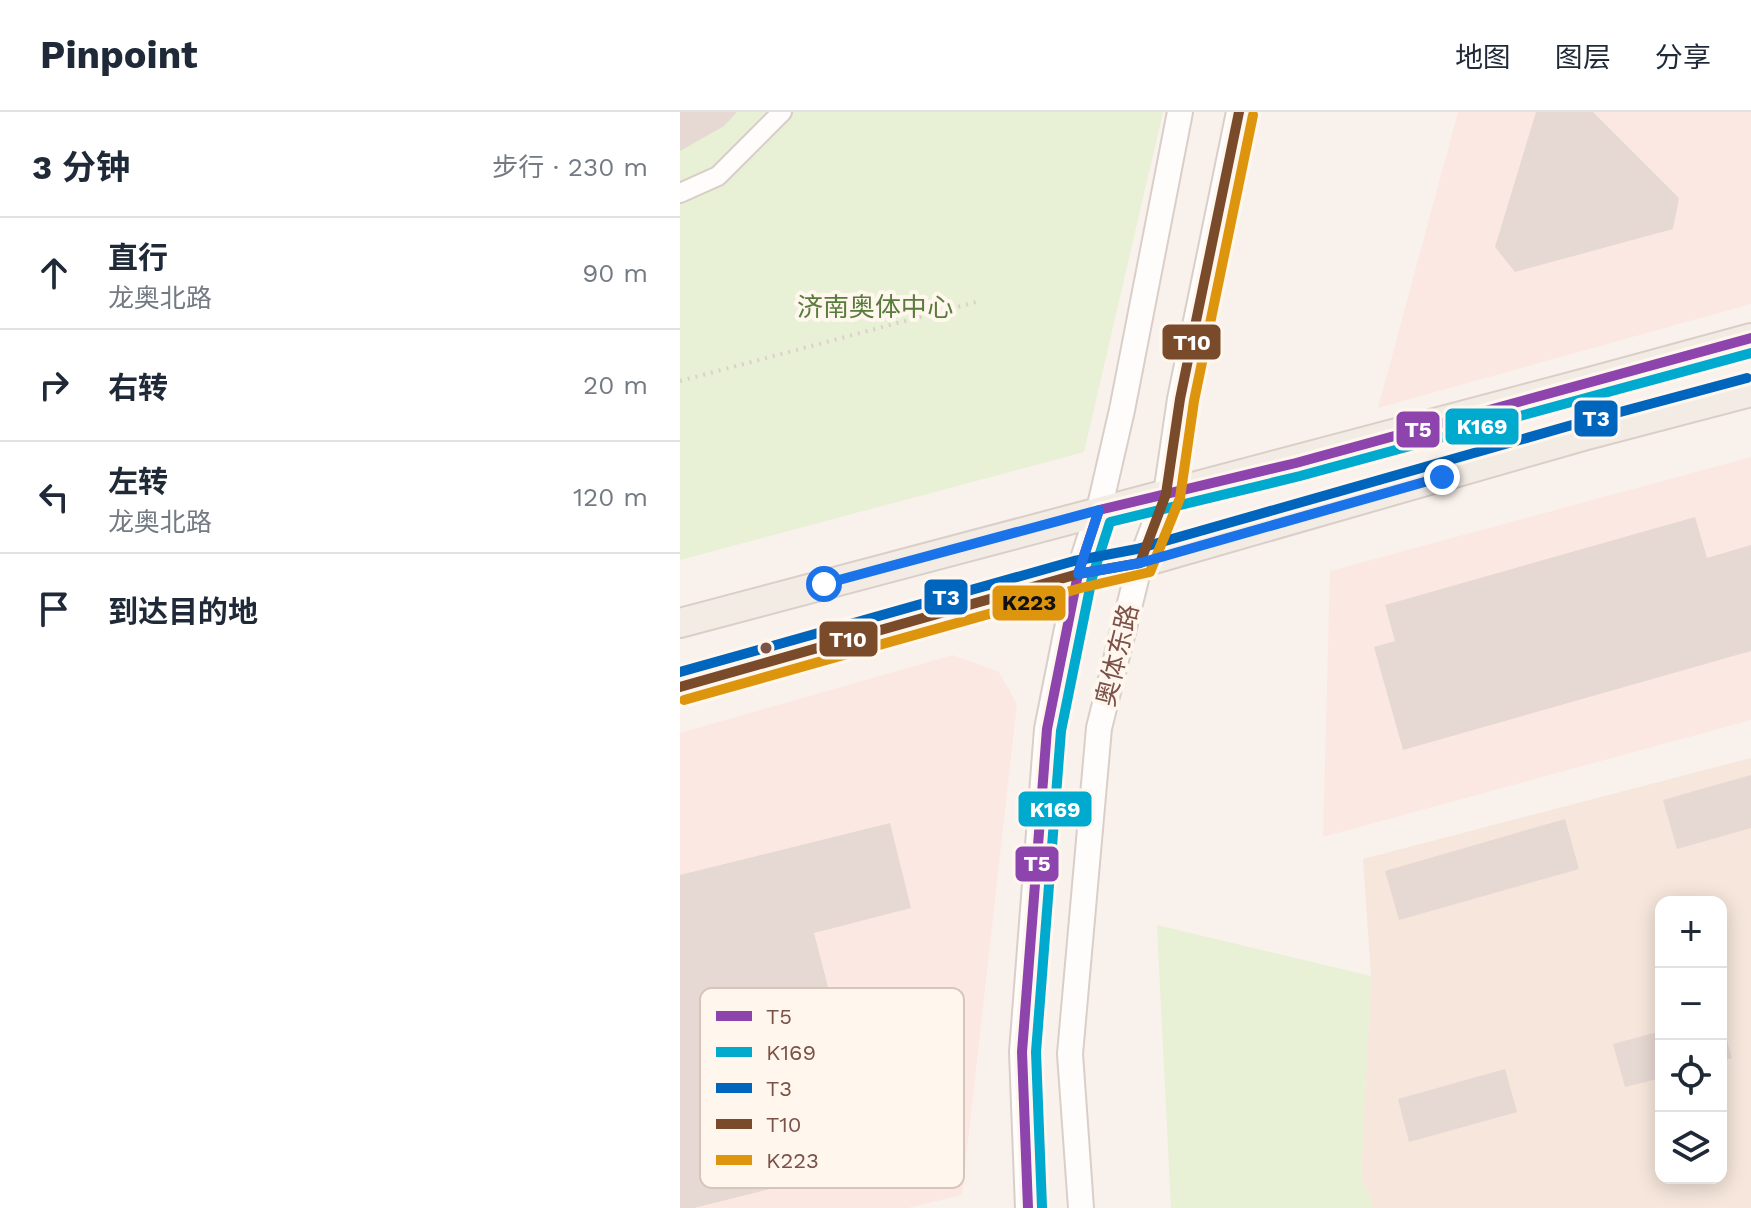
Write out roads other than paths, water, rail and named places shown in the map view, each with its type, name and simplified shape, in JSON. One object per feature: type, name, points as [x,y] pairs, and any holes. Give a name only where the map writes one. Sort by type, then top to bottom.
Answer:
[{"type":"main road","points":[[1028,1208],[1022,1052],[1047,729],[1078,574],[1099,510],[1180,112]]},
{"type":"main road","name":"奥体东路","points":[[1081,1208],[1070,1054],[1099,728],[1140,563],[1166,494],[1180,399],[1239,112]]},
{"type":"main road","points":[[680,623],[1099,510],[1296,463],[1751,338]]},
{"type":"main road","points":[[680,687],[1078,574],[1140,563],[1583,436],[1751,392]]},
{"type":"street","points":[[680,193],[718,176],[782,112]]},
{"type":"park label","name":"济南奥体中心","points":[[875,307]]}]
